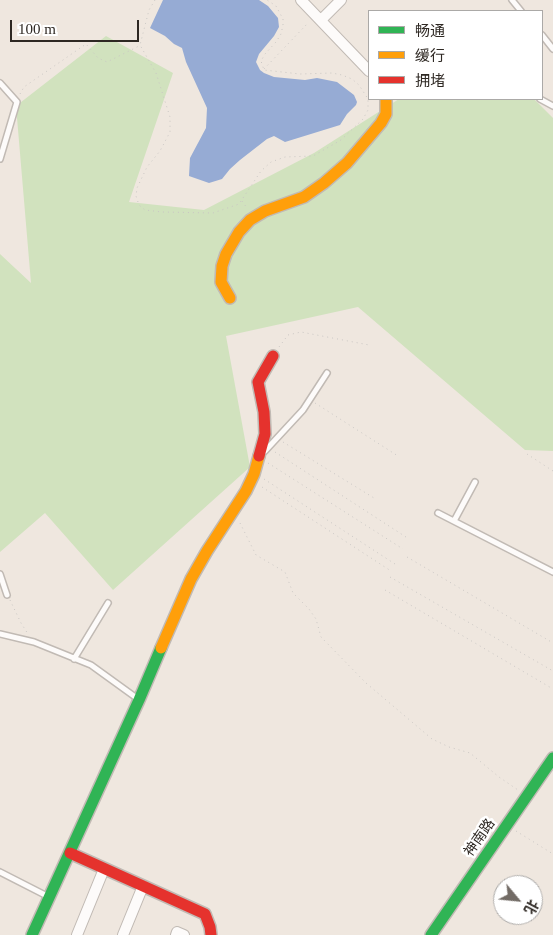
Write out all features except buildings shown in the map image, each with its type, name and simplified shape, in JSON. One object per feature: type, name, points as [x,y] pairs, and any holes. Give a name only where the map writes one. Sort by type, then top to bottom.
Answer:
[{"type":"street","points":[[300,0],[368,70]]},
{"type":"street","points":[[318,18],[341,0]]},
{"type":"street","points":[[230,298],[222,282],[222,266],[226,254],[239,232],[250,220],[265,211],[304,197],[347,163],[381,123],[386,114],[386,100]]},
{"type":"street","points":[[32,935],[139,700],[190,579],[246,491],[262,455],[265,434],[264,412],[258,382],[273,356]]},
{"type":"street","name":"神南路","points":[[431,935],[553,758]]},
{"type":"street","points":[[70,853],[205,914],[211,935]]},
{"type":"street","points":[[77,935],[104,868]]},
{"type":"street","points":[[123,935],[143,886]]},
{"type":"street","points":[[176,935],[177,932],[184,935]]},
{"type":"lane","points":[[512,0],[520,10]]},
{"type":"lane","points":[[543,36],[553,48]]},
{"type":"lane","points":[[0,83],[17,102],[0,159]]},
{"type":"lane","points":[[542,100],[553,106]]},
{"type":"lane","points":[[262,455],[303,410],[327,374]]},
{"type":"lane","points":[[454,521],[475,482]]},
{"type":"lane","points":[[438,513],[553,572]]},
{"type":"lane","points":[[0,574],[7,595]]},
{"type":"lane","points":[[74,659],[108,603]]},
{"type":"lane","points":[[0,634],[34,642],[91,665],[139,700]]},
{"type":"lane","points":[[0,872],[49,898]]},
{"type":"path","points":[[154,0],[149,10],[140,45],[156,73],[170,117],[170,132],[160,152],[147,167],[137,188],[136,196],[139,206],[145,210],[212,214],[239,204],[261,171],[271,162],[285,157],[313,156],[341,140],[363,119],[368,110],[368,99],[359,85],[352,79],[342,75],[332,73],[300,74],[264,70]]},
{"type":"path","points":[[264,70],[261,62],[281,34],[283,25],[283,19],[276,6],[267,0]]},
{"type":"path","points":[[264,70],[318,18]]},
{"type":"path","points":[[17,102],[24,87],[86,44],[98,58],[107,62],[140,45]]},
{"type":"path","points":[[273,356],[288,335],[301,332],[369,344]]},
{"type":"path","points":[[310,400],[398,456]]},
{"type":"path","points":[[276,438],[374,498]]},
{"type":"path","points":[[527,454],[553,471]]},
{"type":"path","points":[[262,455],[409,539]]},
{"type":"path","points":[[262,455],[266,462],[403,549]]},
{"type":"path","points":[[252,478],[262,478],[394,564]]},
{"type":"path","points":[[252,478],[258,484],[391,571]]},
{"type":"path","points":[[234,511],[256,555],[285,572],[293,593],[309,609],[316,620],[321,637],[366,683],[432,739],[449,747],[470,753],[499,777],[527,796]]},
{"type":"path","points":[[407,557],[553,643]]},
{"type":"path","points":[[390,578],[553,671]]},
{"type":"path","points":[[385,590],[553,689]]},
{"type":"path","points":[[7,595],[21,623],[34,642]]},
{"type":"path","points":[[506,826],[553,854]]},
{"type":"green space","points":[[106,36],[173,73],[129,202],[204,210],[314,153],[397,100],[535,100],[553,118],[553,451],[525,450],[358,307],[226,336],[250,467],[113,590],[45,513],[0,552],[0,254],[31,283],[16,106]]},
{"type":"water","points":[[163,0],[259,0],[268,6],[278,18],[279,27],[259,54],[256,62],[260,70],[274,77],[305,80],[317,78],[337,82],[354,95],[357,102],[356,105],[340,125],[285,142],[274,136],[267,139],[240,160],[222,179],[209,183],[189,176],[190,158],[206,128],[207,108],[186,62],[182,48],[150,28]]},
{"type":"traffic: fast","points":[[32,935],[161,648]]},
{"type":"traffic: fast","points":[[431,935],[553,758]]},
{"type":"traffic: slow","points":[[230,298],[221,282],[222,266],[226,254],[239,232],[250,220],[265,211],[304,197],[347,163],[381,123],[386,114],[386,100]]},
{"type":"traffic: slow","points":[[161,648],[191,579],[246,491],[254,474],[259,456]]},
{"type":"traffic: jam","points":[[259,456],[265,434],[264,412],[258,382],[273,356]]},
{"type":"traffic: jam","points":[[70,853],[205,914],[211,935]]}]
